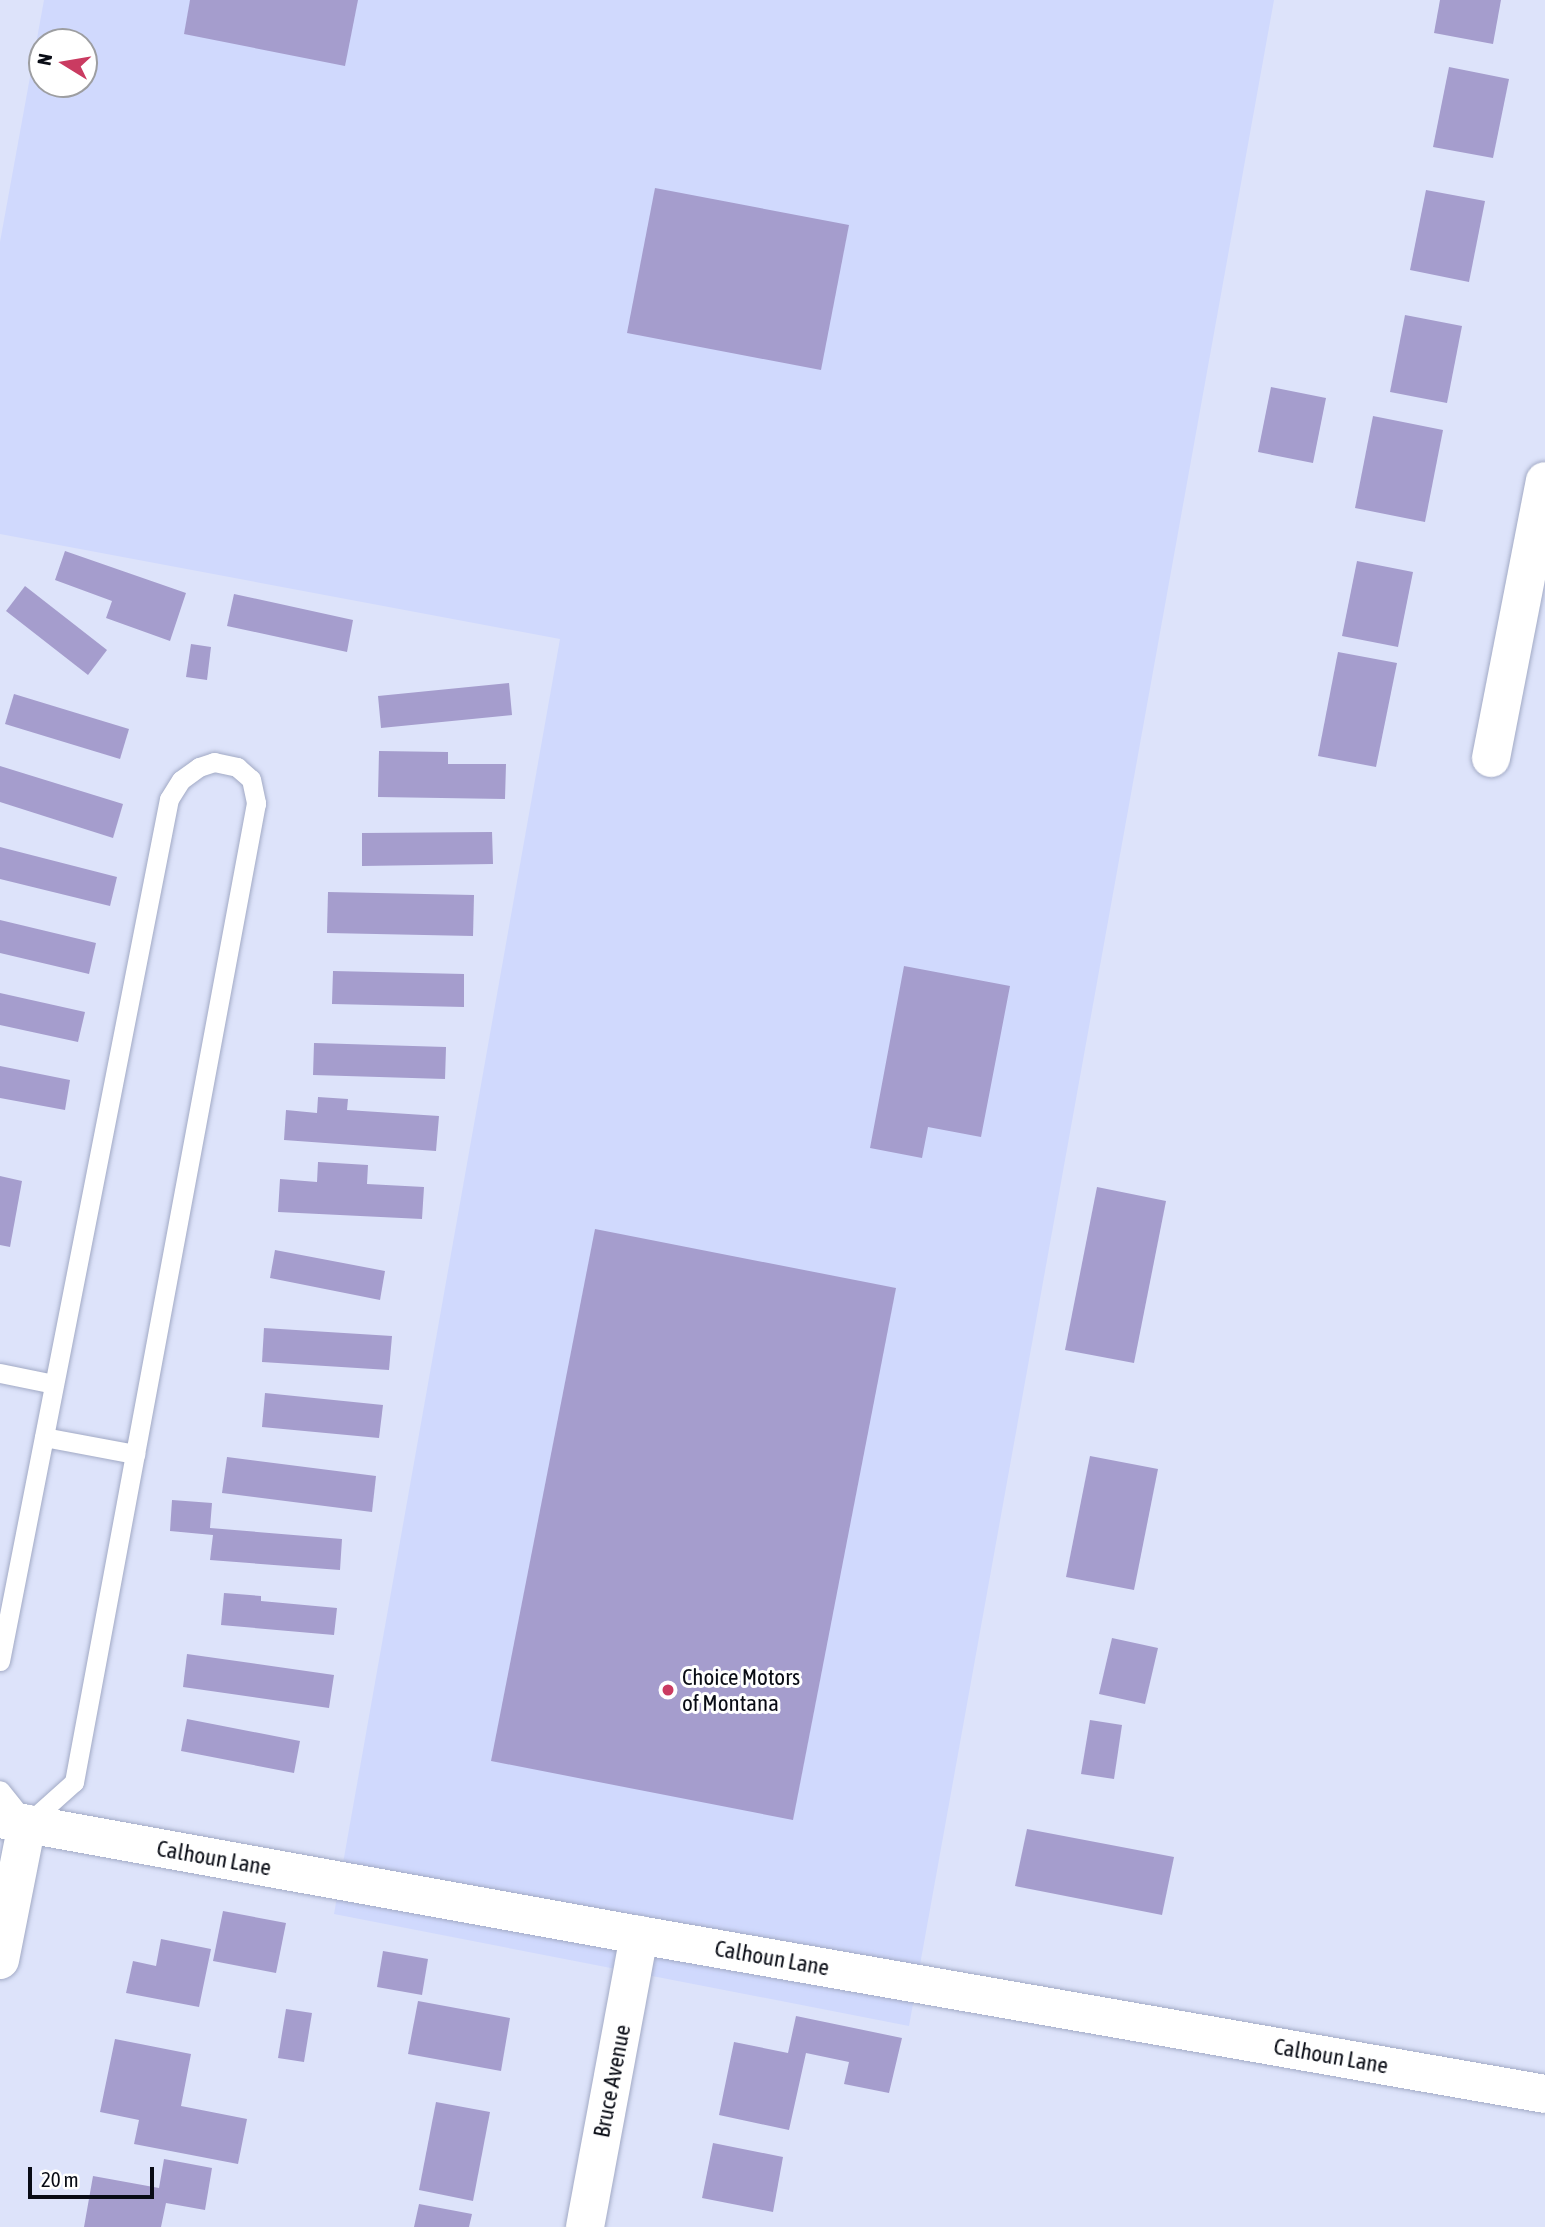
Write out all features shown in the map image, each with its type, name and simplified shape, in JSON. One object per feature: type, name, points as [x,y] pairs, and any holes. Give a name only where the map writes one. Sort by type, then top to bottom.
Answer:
[{"type":"street","points":[[1491,758],[1545,481]]},
{"type":"street","points":[[0,1960],[13,1821]]},
{"type":"street","name":"Calhoun Lane","points":[[13,1821],[639,1935],[1545,2094]]},
{"type":"street","name":"Bruce Avenue","points":[[584,2227],[639,1935]]},
{"type":"lane","points":[[0,1661],[169,799],[181,780],[199,767],[214,762],[237,767],[251,779],[256,803],[74,1782],[13,1821],[0,1790]]},
{"type":"lane","points":[[0,1373],[54,1384]]},
{"type":"lane","points":[[44,1437],[135,1454]]},
{"type":"shaded area","points":[[44,0],[1274,0],[909,2026],[334,1914],[560,639],[0,534],[0,242],[28,88],[28,98],[98,98],[98,28],[39,28]]},
{"type":"building","points":[[190,0],[358,0],[345,66],[184,34]]},
{"type":"building","points":[[1440,0],[1501,0],[1493,44],[1434,33]]},
{"type":"building","points":[[1449,67],[1509,79],[1493,158],[1433,147]]},
{"type":"building","points":[[655,188],[849,225],[821,370],[627,333]]},
{"type":"building","points":[[1426,190],[1485,201],[1469,282],[1410,270]]},
{"type":"building","points":[[1405,315],[1462,326],[1447,403],[1390,392]]},
{"type":"building","points":[[1271,387],[1326,398],[1313,463],[1258,452]]},
{"type":"building","points":[[1373,416],[1443,430],[1425,522],[1355,508]]},
{"type":"building","points":[[65,551],[186,593],[170,641],[106,618],[112,601],[55,580]]},
{"type":"building","points":[[1357,561],[1413,572],[1398,647],[1342,636]]},
{"type":"building","points":[[25,586],[107,650],[88,675],[6,611]]},
{"type":"building","points":[[234,594],[353,620],[347,652],[227,626]]},
{"type":"building","points":[[191,644],[211,647],[207,680],[186,677]]},
{"type":"building","points":[[1338,652],[1397,663],[1376,767],[1318,756]]},
{"type":"building","points":[[509,683],[512,715],[381,728],[378,696]]},
{"type":"building","points":[[14,694],[129,729],[120,759],[5,724]]},
{"type":"building","points":[[379,751],[448,752],[448,764],[506,764],[505,799],[378,797]]},
{"type":"building","points":[[0,766],[123,804],[113,838],[0,802]]},
{"type":"building","points":[[492,832],[493,864],[362,866],[362,833]]},
{"type":"building","points":[[0,847],[117,877],[110,906],[0,879]]},
{"type":"building","points":[[328,892],[474,895],[473,936],[327,933]]},
{"type":"building","points":[[0,920],[96,943],[89,974],[0,953]]},
{"type":"building","points":[[904,966],[1010,986],[981,1137],[928,1127],[922,1158],[870,1148]]},
{"type":"building","points":[[333,971],[464,974],[464,1007],[332,1004]]},
{"type":"building","points":[[0,993],[85,1012],[78,1042],[0,1025]]},
{"type":"building","points":[[314,1043],[446,1047],[445,1079],[313,1075]]},
{"type":"building","points":[[0,1066],[70,1080],[65,1110],[0,1098]]},
{"type":"building","points":[[318,1097],[348,1099],[347,1110],[439,1116],[436,1151],[284,1140],[286,1110],[317,1113]]},
{"type":"building","points":[[318,1162],[368,1165],[367,1184],[424,1187],[422,1219],[278,1212],[280,1179],[317,1182]]},
{"type":"building","points":[[0,1176],[22,1181],[10,1247],[0,1245]]},
{"type":"building","points":[[1097,1187],[1166,1201],[1134,1363],[1065,1350]]},
{"type":"building","points":[[595,1229],[896,1288],[793,1820],[491,1761]]},
{"type":"building","points":[[275,1250],[385,1271],[380,1300],[270,1278]]},
{"type":"building","points":[[264,1328],[392,1336],[389,1370],[262,1362]]},
{"type":"building","points":[[265,1393],[383,1405],[379,1438],[262,1427]]},
{"type":"building","points":[[1090,1456],[1158,1469],[1134,1590],[1066,1577]]},
{"type":"building","points":[[227,1457],[376,1476],[372,1512],[222,1493]]},
{"type":"building","points":[[172,1500],[212,1503],[210,1528],[342,1539],[340,1570],[210,1560],[213,1535],[170,1531]]},
{"type":"building","points":[[224,1593],[261,1596],[261,1601],[337,1608],[334,1635],[221,1625]]},
{"type":"building","points":[[1112,1638],[1158,1648],[1145,1704],[1099,1694]]},
{"type":"building","points":[[187,1654],[334,1675],[329,1708],[183,1687]]},
{"type":"building","points":[[187,1719],[300,1741],[294,1773],[181,1751]]},
{"type":"building","points":[[1090,1720],[1122,1725],[1114,1779],[1081,1774]]},
{"type":"building","points":[[1027,1829],[1174,1857],[1162,1915],[1015,1886]]},
{"type":"building","points":[[223,1911],[286,1923],[276,1973],[213,1961]]},
{"type":"building","points":[[161,1939],[211,1949],[199,2007],[126,1993],[133,1961],[156,1966]]},
{"type":"building","points":[[383,1951],[428,1959],[422,1995],[377,1987]]},
{"type":"building","points":[[418,2001],[510,2018],[501,2071],[408,2054]]},
{"type":"building","points":[[286,2009],[312,2013],[304,2062],[278,2058]]},
{"type":"building","points":[[796,2016],[902,2038],[889,2093],[844,2084],[849,2062],[806,2053],[789,2130],[719,2115],[734,2042],[788,2053]]},
{"type":"building","points":[[115,2039],[191,2054],[181,2106],[247,2119],[238,2164],[134,2144],[139,2120],[100,2112]]},
{"type":"building","points":[[436,2102],[490,2112],[473,2201],[419,2190]]},
{"type":"building","points":[[713,2143],[783,2157],[773,2212],[702,2198]]},
{"type":"building","points":[[164,2159],[212,2168],[205,2210],[166,2203],[161,2227],[84,2227],[93,2176],[159,2188]]},
{"type":"building","points":[[419,2204],[472,2214],[469,2227],[414,2227]]},
{"type":"place","name":"Choice Motors of Montana","points":[[668,1690]]}]
